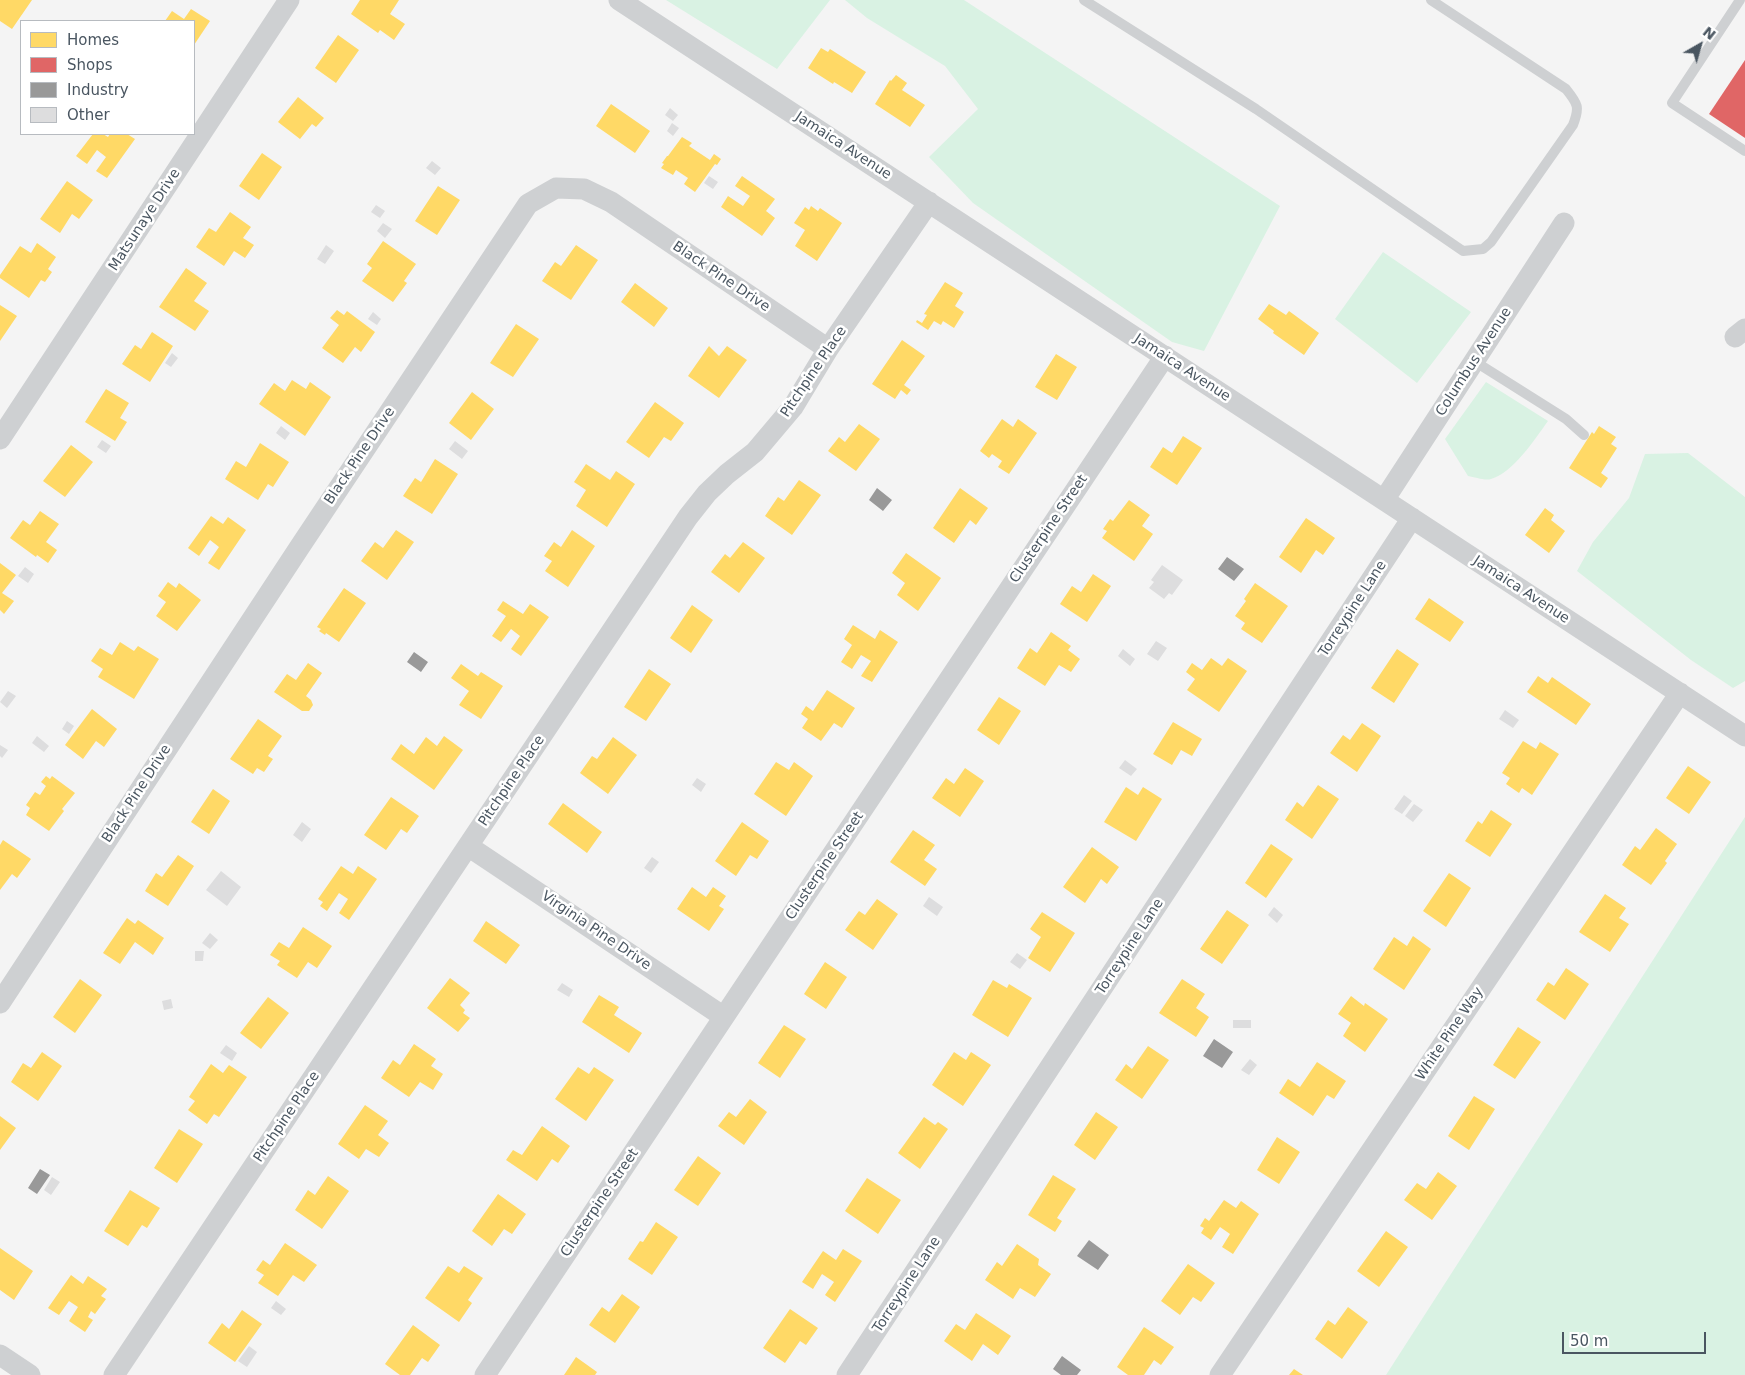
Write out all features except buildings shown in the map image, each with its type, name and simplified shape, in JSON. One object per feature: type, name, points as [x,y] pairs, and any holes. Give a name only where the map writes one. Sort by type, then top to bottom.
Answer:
[{"type":"street","name":"Matsunaye Drive","points":[[0,439],[289,0]]},
{"type":"street","name":"Jamaica Avenue","points":[[619,0],[1745,736]]},
{"type":"street","name":"Black Pine Drive","points":[[0,1002],[298,548],[528,204],[556,188],[584,189],[604,199],[828,349]]},
{"type":"street","name":"Pitchpine Place","points":[[114,1375],[688,517],[707,493],[727,474],[756,452],[793,407],[828,349],[929,202]]},
{"type":"street","name":"Columbus Avenue","points":[[1384,500],[1564,223]]},
{"type":"street","name":"Clusterpine Street","points":[[485,1375],[1164,356]]},
{"type":"street","name":"Torreypine Lane","points":[[847,1375],[1412,518]]},
{"type":"street","name":"White Pine Way","points":[[1220,1375],[1680,694]]},
{"type":"street","name":"Virginia Pine Drive","points":[[468,846],[724,1016]]},
{"type":"street","points":[[0,1355],[30,1375]]},
{"type":"lane","points":[[1084,0],[1256,109],[1463,251],[1482,249],[1492,242],[1573,126],[1578,112],[1576,101],[1566,89],[1431,0]]},
{"type":"lane","points":[[1740,0],[1672,103],[1745,151]]},
{"type":"lane","points":[[1474,361],[1566,419],[1584,435]]},
{"type":"green space","points":[[666,0],[830,0],[777,69]]},
{"type":"green space","points":[[845,0],[964,0],[1280,206],[1204,351],[1172,342],[973,203],[929,157],[978,109],[945,66],[867,18]]},
{"type":"green space","points":[[1383,252],[1471,312],[1417,383],[1335,319]]},
{"type":"green space","points":[[1486,382],[1548,421],[1515,463],[1499,476],[1491,479],[1468,476],[1445,439]]},
{"type":"green space","points":[[1688,453],[1745,497],[1745,681],[1733,688],[1691,660],[1577,571],[1593,542],[1629,498],[1645,454]]},
{"type":"green space","points":[[1745,817],[1745,1375],[1386,1375]]}]
